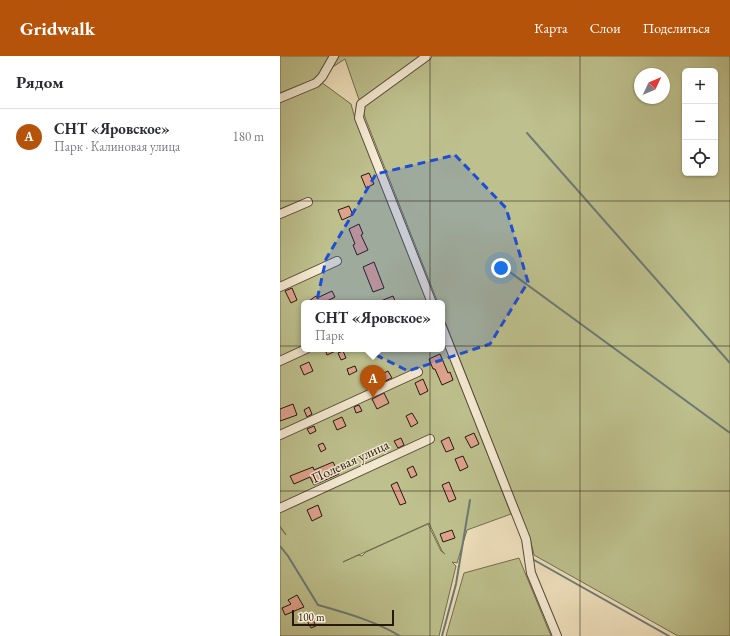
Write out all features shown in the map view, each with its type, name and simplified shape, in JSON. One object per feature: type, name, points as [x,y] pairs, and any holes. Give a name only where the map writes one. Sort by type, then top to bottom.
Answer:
[{"type":"street","points":[[280,98],[316,83],[322,77],[334,56]]},
{"type":"street","points":[[427,56],[361,104],[359,118],[431,300]]},
{"type":"street","points":[[280,214],[308,202]]},
{"type":"street","points":[[280,287],[337,261]]},
{"type":"street","points":[[445,335],[526,539],[531,573],[557,636]]},
{"type":"street","points":[[280,361],[301,351]]},
{"type":"street","points":[[280,435],[418,372]]},
{"type":"street","name":"Полевая улица","points":[[280,508],[430,439]]},
{"type":"highlighted area","points":[[455,155],[506,208],[528,282],[490,344],[408,371],[312,323],[326,259],[376,174]]},
{"type":"green space","points":[[280,56],[730,56],[730,636],[678,636],[534,555],[530,538],[445,322],[445,300],[437,300],[366,120],[345,59],[331,68],[321,82],[351,104],[427,300],[301,300],[301,352],[445,352],[445,346],[511,514],[467,530],[457,563],[452,562],[456,566],[439,636],[280,636],[280,527],[286,535],[280,526]],"holes":[[[429,523],[442,551],[445,554],[441,551],[428,524],[366,552],[362,556],[358,555]]]},
{"type":"green space","points":[[519,558],[551,636],[446,636],[464,573]]},
{"type":"building","points":[[369,173],[374,184],[366,188],[361,176]]},
{"type":"building","points":[[349,206],[353,215],[342,220],[338,210]]},
{"type":"building","points":[[359,224],[363,234],[361,235],[368,250],[357,255],[353,245],[355,244],[349,229]]},
{"type":"building","points":[[374,262],[384,288],[373,292],[363,267]]},
{"type":"building","points":[[292,288],[297,300],[291,303],[285,291]]},
{"type":"building","points":[[332,291],[335,297],[329,300],[310,300],[316,296],[317,298]]},
{"type":"building","points":[[393,296],[395,300],[383,300]]},
{"type":"building","points":[[326,352],[334,352],[327,355]]},
{"type":"building","points":[[343,352],[346,358],[341,360],[338,353]]},
{"type":"building","points":[[440,354],[448,373],[450,372],[453,380],[442,385],[429,359]]},
{"type":"building","points":[[309,362],[313,371],[304,375],[300,366]]},
{"type":"building","points":[[355,366],[357,371],[349,375],[347,369]]},
{"type":"building","points":[[388,371],[392,378],[385,381],[382,374]]},
{"type":"building","points":[[423,379],[428,391],[420,395],[415,383]]},
{"type":"building","points":[[384,393],[389,403],[377,409],[372,399]]},
{"type":"building","points":[[293,404],[297,415],[280,421],[280,409]]},
{"type":"building","points":[[359,405],[362,411],[356,413],[354,407]]},
{"type":"building","points":[[309,407],[312,414],[307,417],[304,410]]},
{"type":"building","points":[[412,413],[418,423],[411,427],[406,416]]},
{"type":"building","points":[[342,417],[346,426],[337,430],[333,421]]},
{"type":"building","points":[[314,426],[316,431],[310,434],[307,429]]},
{"type":"building","points":[[474,433],[479,444],[471,448],[465,437]]},
{"type":"building","points":[[449,437],[454,449],[446,452],[441,441]]},
{"type":"building","points":[[401,438],[404,445],[398,448],[394,441]]},
{"type":"building","points":[[323,443],[326,449],[321,452],[318,445]]},
{"type":"building","points":[[463,456],[468,467],[460,471],[455,459]]},
{"type":"building","points":[[333,462],[339,474],[314,485],[310,477],[294,484],[290,476],[313,467],[314,470]]},
{"type":"building","points":[[413,466],[417,475],[411,478],[407,469]]},
{"type":"building","points":[[397,482],[406,503],[400,505],[391,485]]},
{"type":"building","points":[[449,482],[456,499],[449,502],[442,485]]},
{"type":"building","points":[[318,505],[322,516],[312,521],[307,510]]},
{"type":"building","points":[[452,530],[455,538],[443,542],[440,534]]},
{"type":"building","points":[[297,595],[304,607],[285,615],[282,608],[291,604],[288,600]]},
{"type":"building","points":[[312,618],[316,626],[311,628],[307,621]]},
{"type":"waterway","points":[[527,133],[730,363]]},
{"type":"waterway","points":[[507,270],[730,433]]},
{"type":"waterway","points":[[442,636],[456,584],[470,500]]},
{"type":"waterway","points":[[280,546],[288,556],[318,605],[350,614],[400,636]]},
{"type":"waterway","points":[[534,560],[669,636]]},
{"type":"place","name":"СНТ «Яровское»","points":[[373,398]]}]
